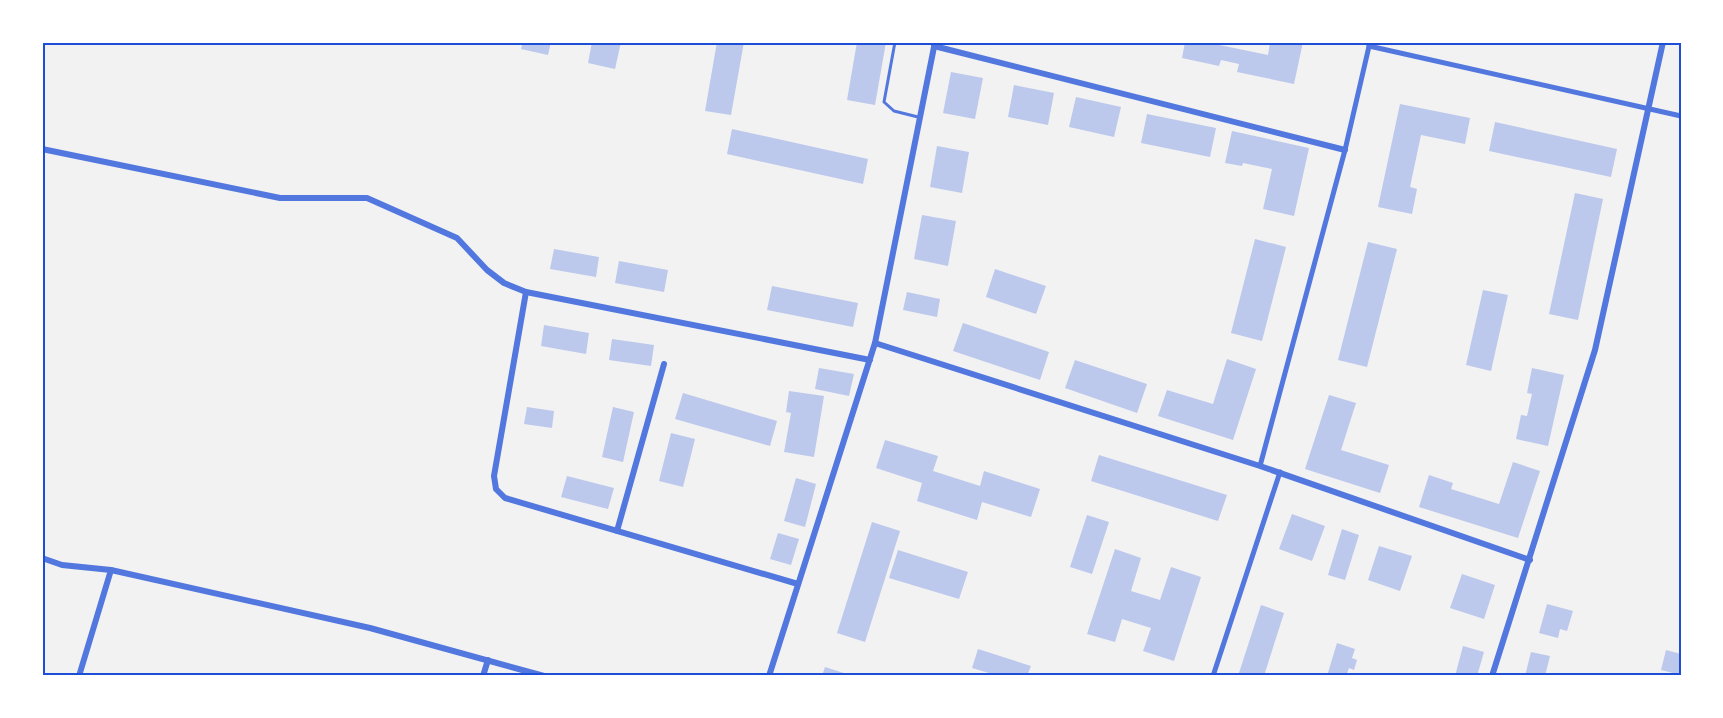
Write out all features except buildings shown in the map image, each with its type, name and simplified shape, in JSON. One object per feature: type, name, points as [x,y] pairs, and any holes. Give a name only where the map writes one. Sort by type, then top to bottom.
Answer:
[{"type":"street","points":[[1492,676],[1595,350],[1663,42]]},
{"type":"street","points":[[769,676],[875,344],[934,44],[1345,150]]},
{"type":"street","points":[[1260,466],[1345,150],[1369,44],[1681,116]]},
{"type":"street","points":[[42,149],[280,198],[367,198],[457,238],[496,277],[526,292],[870,360]]},
{"type":"street","points":[[526,292],[494,476],[496,489],[505,498],[798,584]]},
{"type":"street","points":[[875,344],[1280,472],[1530,560]]},
{"type":"street","points":[[617,531],[664,364]]},
{"type":"street","points":[[1213,676],[1280,472]]},
{"type":"street","points":[[42,558],[62,565],[111,570],[370,628],[544,676]]},
{"type":"street","points":[[79,676],[111,570]]},
{"type":"street","points":[[483,676],[488,660]]},
{"type":"lane","points":[[895,42],[884,102],[894,111],[920,118]]}]
